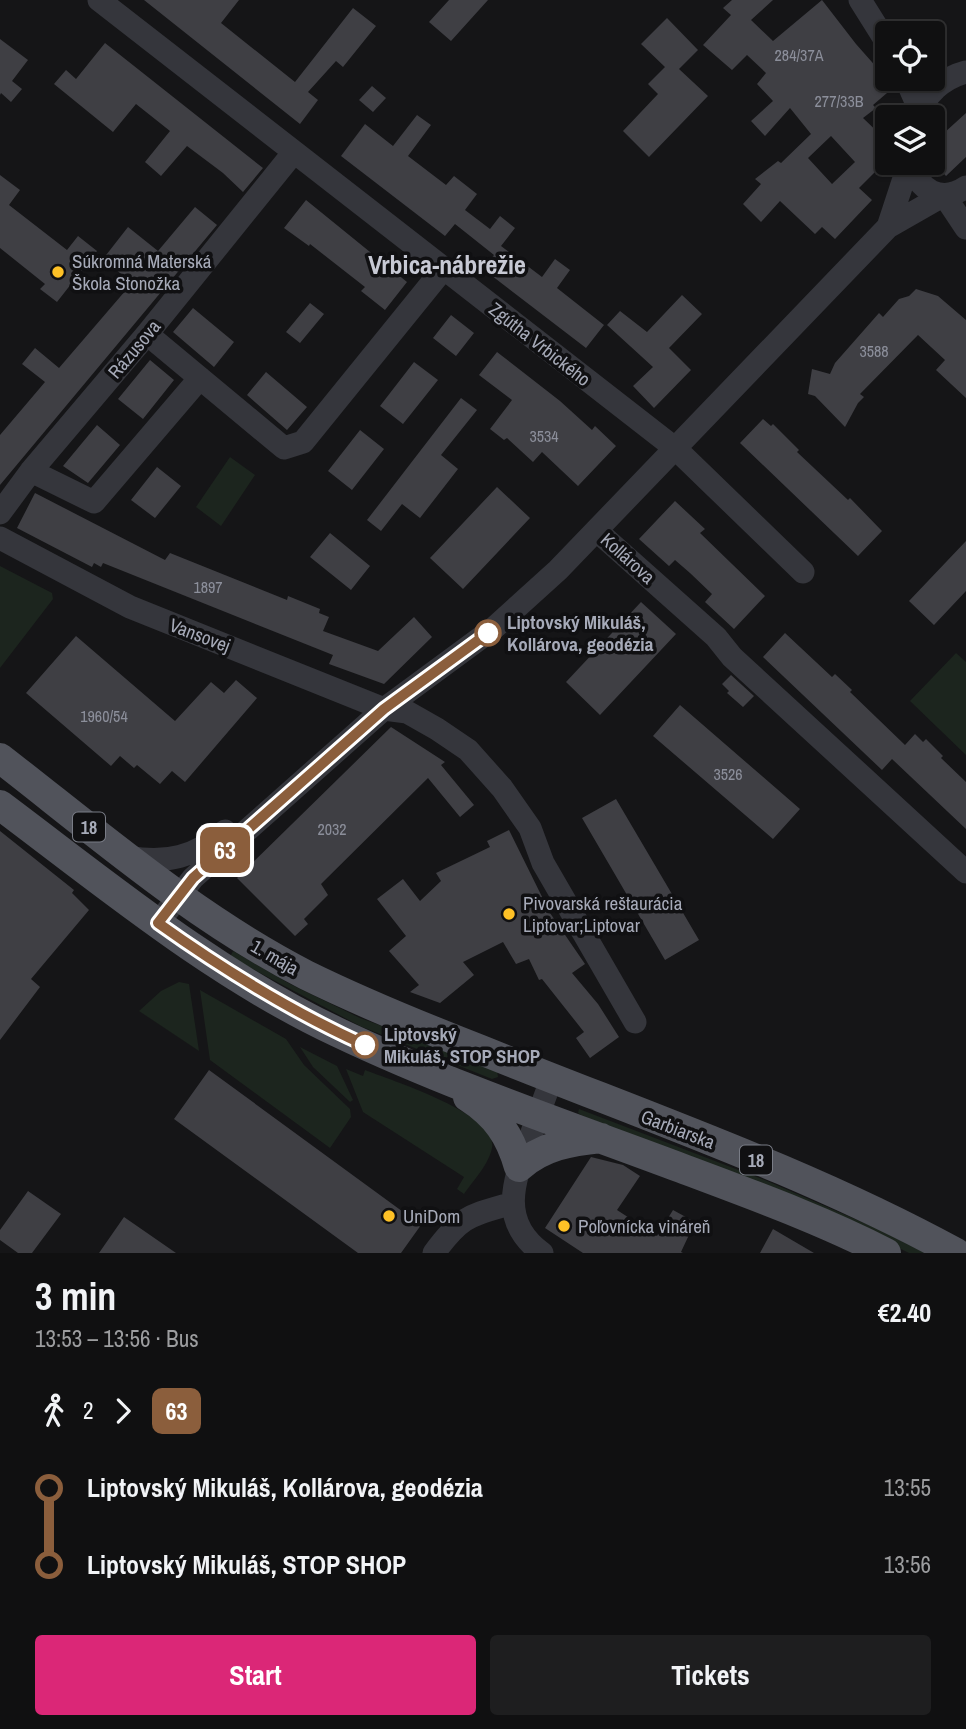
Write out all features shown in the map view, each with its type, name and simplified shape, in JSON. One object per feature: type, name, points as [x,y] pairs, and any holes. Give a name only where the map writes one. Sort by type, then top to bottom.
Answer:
[{"type":"main road","name":"1. mája","points":[[0,758],[128,857],[233,933],[304,974],[370,1005],[551,1080]]},
{"type":"main road","name":"1. mája","points":[[0,805],[158,923],[215,963],[269,996],[335,1031],[432,1073],[538,1114]]},
{"type":"main road","points":[[432,1073],[498,1121],[511,1141],[519,1167],[531,1156],[543,1151],[570,1142],[601,1138]]},
{"type":"main road","name":"Garbiarska","points":[[551,1080],[836,1193],[958,1253]]},
{"type":"main road","name":"Garbiarska","points":[[538,1114],[790,1210],[886,1253]]},
{"type":"street","name":"Zgútha Vrbického","points":[[99,0],[676,449],[803,572]]},
{"type":"street","points":[[860,0],[875,24]]},
{"type":"street","points":[[945,77],[966,72]]},
{"type":"street","name":"Rázusova","points":[[0,513],[31,471],[147,334],[294,152]]},
{"type":"street","name":"Kollárova","points":[[888,226],[906,175]]},
{"type":"street","points":[[915,175],[928,191],[944,195],[966,228]]},
{"type":"street","name":"Kollárova","points":[[966,187],[953,194],[944,195],[888,226],[597,531],[716,637],[732,657],[966,872]]},
{"type":"street","points":[[147,334],[285,448],[303,442],[444,268]]},
{"type":"street","points":[[31,471],[94,502],[200,379]]},
{"type":"street","points":[[158,923],[198,874],[384,709],[494,628],[597,531]]},
{"type":"street","name":"Vansovej","points":[[0,538],[130,607],[384,709],[407,712],[468,750],[502,788],[530,828],[543,863],[635,1022]]},
{"type":"street","points":[[128,857],[160,861],[189,855],[209,845],[261,801],[296,789]]},
{"type":"street","points":[[542,1253],[531,1245],[521,1232],[513,1203],[513,1187],[551,1080]]},
{"type":"street","points":[[434,1253],[465,1218],[513,1203]]},
{"type":"street","points":[[958,1253],[966,1245]]},
{"type":"shaded area","points":[[230,457],[255,475],[221,526],[196,507]]},
{"type":"shaded area","points":[[0,566],[52,593],[53,599],[0,668]]},
{"type":"shaded area","points":[[956,653],[966,662],[966,755],[910,701]]},
{"type":"shaded area","points":[[233,951],[290,984],[360,1018],[494,1067],[498,1077],[492,1079],[360,1026],[230,957]]},
{"type":"shaded area","points":[[179,982],[189,984],[199,1051],[139,1011],[161,991]]},
{"type":"shaded area","points":[[200,990],[286,1039],[304,1065],[350,1109],[351,1117],[330,1148],[210,1060]]},
{"type":"shaded area","points":[[300,1047],[337,1066],[353,1100],[350,1102],[313,1067]]},
{"type":"shaded area","points":[[346,1069],[363,1076],[365,1070],[418,1090],[479,1123],[490,1135],[492,1148],[484,1166],[464,1194],[457,1189],[464,1177],[363,1112]]},
{"type":"shaded area","points":[[579,1109],[767,1181],[878,1229],[925,1253],[909,1253],[875,1236],[581,1115],[578,1113]]},
{"type":"building","points":[[144,0],[239,0],[221,23],[295,82],[353,8],[376,26],[343,67],[336,61],[308,92],[318,100],[300,124]]},
{"type":"building","points":[[449,0],[488,0],[451,41],[429,22]]},
{"type":"building","points":[[732,0],[773,0],[751,20],[773,41],[822,0],[875,66],[875,91],[889,91],[873,105],[875,109],[863,118],[875,130],[875,172],[859,188],[872,200],[835,239],[822,227],[815,234],[780,201],[761,222],[743,204],[761,184],[755,179],[778,161],[781,163],[811,134],[790,108],[765,136],[751,121],[773,101],[757,84],[766,73],[747,55],[732,70],[703,45],[731,15],[723,8]],"holes":[[[831,136],[855,162],[832,184],[808,158]]]},
{"type":"building","points":[[667,18],[698,50],[679,69],[708,96],[649,157],[623,131],[658,94],[648,84],[665,67],[641,44]]},
{"type":"building","points":[[0,39],[28,60],[12,81],[22,89],[11,102],[1,93],[0,95]]},
{"type":"building","points":[[105,43],[263,168],[243,192],[187,146],[161,176],[145,162],[170,131],[136,104],[113,132],[54,84],[66,70],[76,79]]},
{"type":"building","points":[[372,86],[386,98],[373,112],[359,100]]},
{"type":"building","points":[[966,113],[966,157],[946,176],[945,175],[945,132]]},
{"type":"building","points":[[417,115],[431,125],[408,156],[446,185],[454,176],[477,194],[465,210],[490,229],[500,216],[515,228],[501,246],[542,277],[555,259],[570,270],[557,288],[604,325],[586,348],[483,269],[494,255],[455,224],[445,236],[341,156],[365,124],[393,146]]},
{"type":"building","points":[[0,175],[20,190],[9,205],[67,250],[78,236],[97,251],[57,302],[40,289],[45,284],[0,248]]},
{"type":"building","points":[[306,200],[407,282],[385,310],[361,291],[365,287],[310,244],[309,246],[284,228]]},
{"type":"building","points":[[195,207],[217,225],[0,485],[0,435],[45,382],[22,364],[35,348],[59,368],[132,283],[103,259],[128,227],[158,251]]},
{"type":"building","points":[[916,289],[938,296],[966,320],[966,398],[936,370],[945,360],[918,335],[860,394],[864,397],[845,427],[815,396],[808,394],[812,369],[830,374],[835,363],[879,313],[883,317],[899,299],[909,296]]},
{"type":"building","points":[[682,295],[702,314],[669,348],[691,370],[654,408],[633,386],[653,367],[607,325],[620,311],[647,332]]},
{"type":"building","points":[[310,303],[324,314],[300,343],[286,332]]},
{"type":"building","points":[[193,308],[234,342],[214,367],[173,332]]},
{"type":"building","points":[[451,315],[474,333],[456,356],[433,338]]},
{"type":"building","points":[[497,352],[560,401],[592,430],[595,426],[616,446],[578,486],[542,452],[533,462],[507,438],[504,440],[490,429],[512,400],[479,375]]},
{"type":"building","points":[[150,360],[174,380],[143,419],[118,399]]},
{"type":"building","points":[[414,362],[438,380],[403,424],[380,406]]},
{"type":"building","points":[[266,372],[307,407],[287,430],[247,395]]},
{"type":"building","points":[[461,398],[477,410],[441,455],[458,469],[420,518],[402,504],[381,531],[367,520]]},
{"type":"building","points":[[763,419],[771,426],[773,424],[799,450],[797,452],[848,500],[850,498],[882,531],[858,556],[740,443]]},
{"type":"building","points":[[97,425],[120,445],[88,483],[63,466]]},
{"type":"building","points":[[360,430],[384,449],[352,490],[328,471]]},
{"type":"building","points":[[157,467],[181,486],[155,518],[131,500]]},
{"type":"building","points":[[497,487],[530,518],[463,589],[430,558]]},
{"type":"building","points":[[35,493],[165,560],[170,553],[287,600],[288,596],[320,609],[319,613],[329,617],[323,631],[378,651],[414,617],[432,637],[384,684],[329,664],[333,655],[103,563],[101,567],[94,563],[92,567],[17,528]]},
{"type":"building","points":[[675,501],[705,529],[700,533],[765,596],[734,629],[705,602],[712,594],[690,573],[675,560],[669,566],[639,539]]},
{"type":"building","points":[[330,533],[370,566],[351,590],[310,557]]},
{"type":"building","points":[[966,541],[966,591],[934,625],[909,601]]},
{"type":"building","points":[[641,602],[676,634],[600,715],[566,682]]},
{"type":"building","points":[[785,633],[832,677],[835,674],[905,745],[915,734],[923,742],[926,739],[943,756],[941,758],[966,782],[966,829],[892,759],[882,770],[763,657]]},
{"type":"building","points":[[76,636],[175,721],[211,682],[224,693],[236,680],[257,698],[185,782],[172,771],[160,784],[137,765],[134,768],[120,756],[111,766],[26,693]]},
{"type":"building","points":[[731,675],[754,696],[743,707],[727,693],[729,691],[722,684]]},
{"type":"building","points":[[680,705],[800,809],[773,839],[653,736]]},
{"type":"building","points":[[391,727],[445,762],[441,765],[474,805],[460,817],[428,778],[321,884],[328,895],[304,919],[308,924],[295,936],[237,878]]},
{"type":"building","points":[[616,799],[699,940],[665,960],[582,818]]},
{"type":"building","points":[[509,830],[550,913],[585,964],[572,973],[598,1004],[619,1037],[590,1058],[576,1038],[584,1032],[542,979],[539,980],[529,959],[516,964],[503,942],[463,962],[474,975],[440,1003],[410,992],[419,985],[389,951],[406,936],[377,899],[403,879],[420,901],[441,881],[436,873],[490,847],[487,841]]},
{"type":"building","points":[[0,831],[74,890],[72,893],[89,910],[31,979],[40,987],[0,1040]]},
{"type":"building","points":[[209,1070],[421,1225],[401,1253],[358,1253],[174,1119]]},
{"type":"building","points":[[591,1157],[623,1165],[640,1176],[617,1210],[657,1236],[673,1210],[695,1222],[681,1252],[683,1253],[583,1253],[545,1228]]},
{"type":"building","points":[[28,1191],[61,1214],[32,1253],[18,1253],[0,1240],[0,1230]]},
{"type":"building","points":[[124,1217],[176,1253],[99,1253]]},
{"type":"building","points":[[773,1229],[814,1253],[760,1253]]},
{"type":"bus line","name":"63","points":[[365,1045],[269,996],[215,963],[158,923],[193,878],[384,709],[488,633]]},
{"type":"place","name":"Súkromná Materská Škola Stonožka","points":[[58,272]]},
{"type":"place","name":"Liptovský Mikuláš, Kollárova, geodézia","points":[[488,633]]},
{"type":"place","name":"Pivovarská reštaurácia Liptovar;Liptovar","points":[[509,914]]},
{"type":"place","name":"Liptovský Mikuláš, STOP SHOP","points":[[365,1045]]},
{"type":"place","name":"UniDom","points":[[389,1216]]},
{"type":"place","name":"Poľovnícka vináreň","points":[[564,1226]]},
{"type":"district","name":"Vrbica-nábrežie","points":[[447,264]]}]
